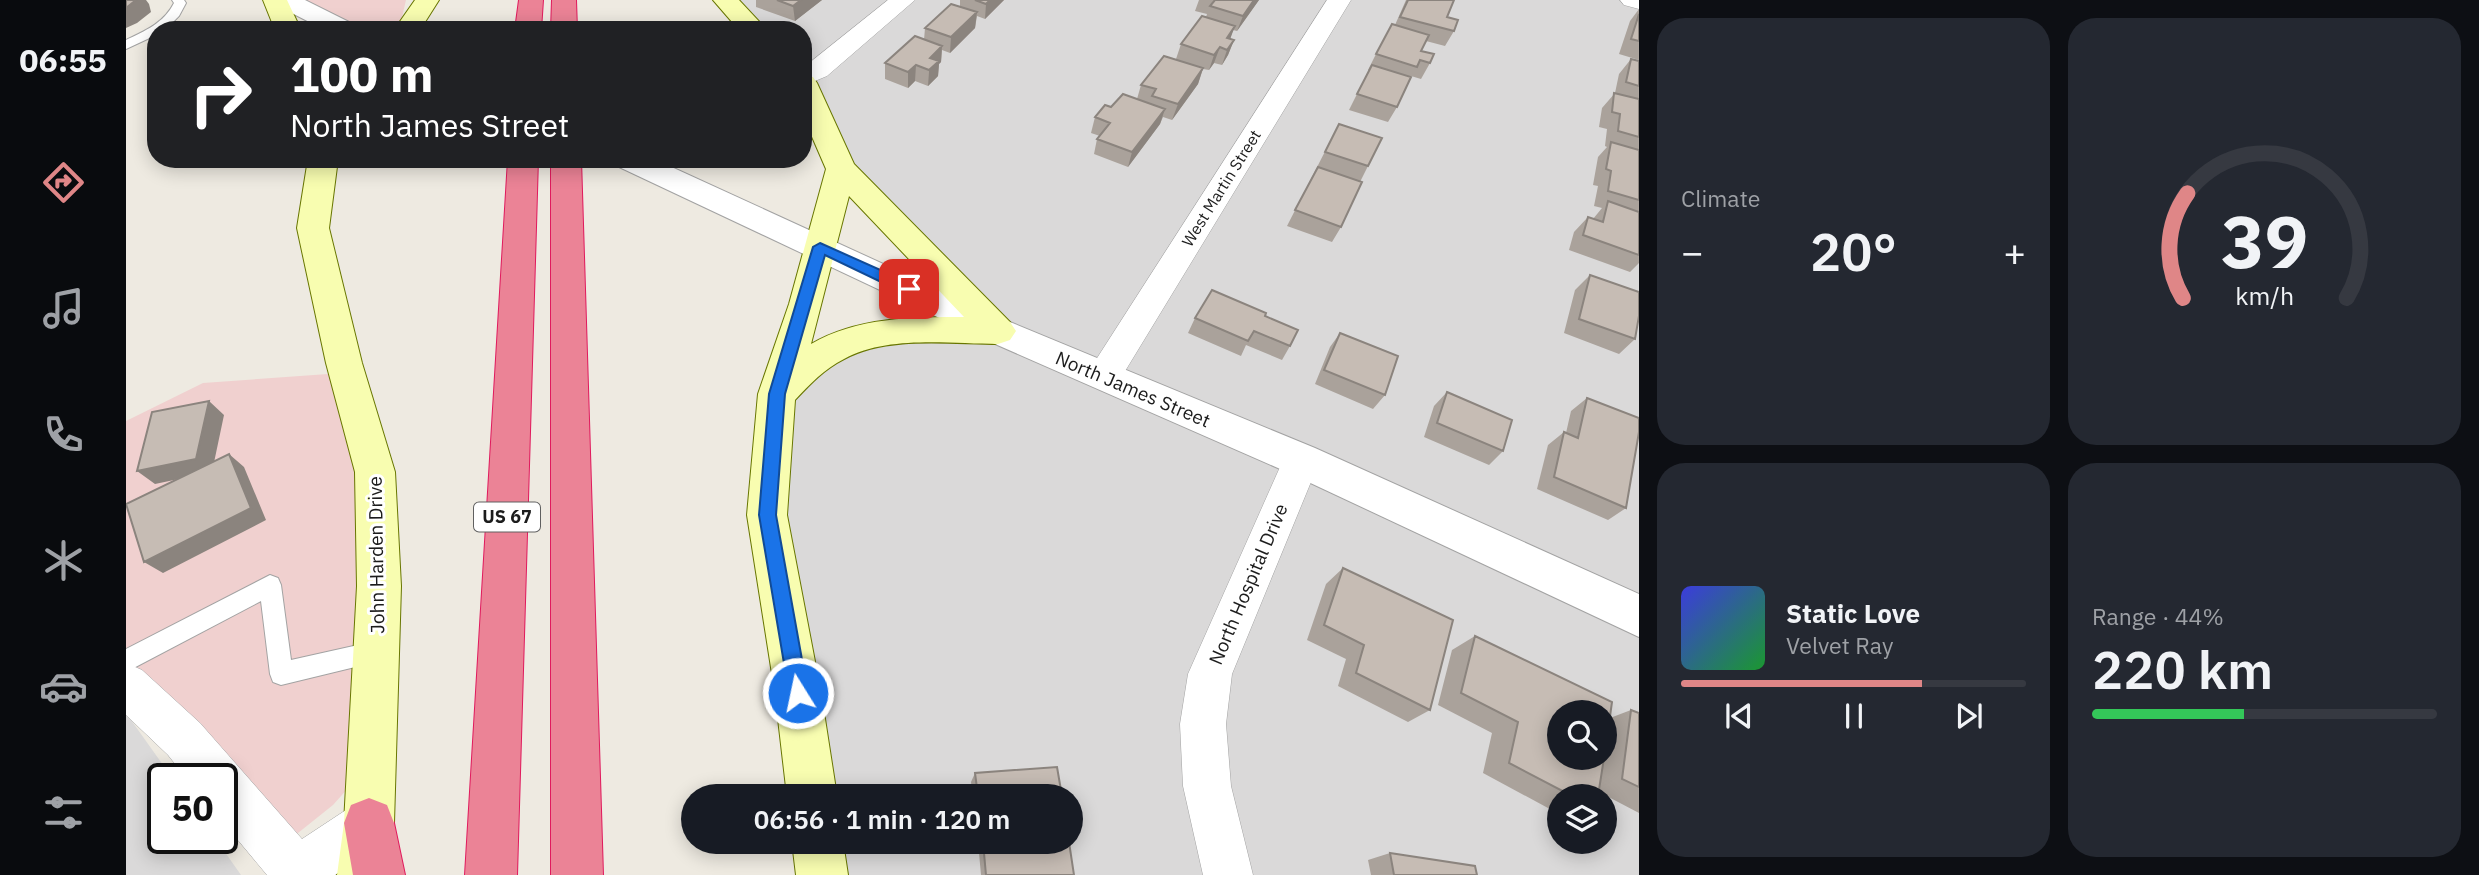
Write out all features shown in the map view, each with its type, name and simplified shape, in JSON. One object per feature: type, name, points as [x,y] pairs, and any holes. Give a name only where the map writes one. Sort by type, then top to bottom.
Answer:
[{"type":"highway","points":[[529,21],[531,0]]},
{"type":"highway","points":[[564,0],[564,21]]},
{"type":"highway","name":"US 67","points":[[491,875],[523,168]]},
{"type":"highway","points":[[566,168],[577,875]]},
{"type":"highway","points":[[369,823],[379,875]]},
{"type":"main road","points":[[275,0],[284,21]]},
{"type":"main road","points":[[414,21],[427,0]]},
{"type":"main road","points":[[725,0],[745,21]]},
{"type":"main road","points":[[812,101],[841,169],[998,331]]},
{"type":"main road","name":"John Harden Drive","points":[[322,168],[313,228],[344,363],[376,472],[379,586],[377,652],[369,823],[363,875]]},
{"type":"main road","points":[[810,784],[798,693],[767,515],[777,394],[841,169]]},
{"type":"main road","points":[[777,394],[813,360],[846,344],[896,332],[998,331]]},
{"type":"main road","points":[[819,854],[822,875]]},
{"type":"street","points":[[285,0],[328,21]]},
{"type":"street","points":[[812,75],[902,0]]},
{"type":"street","name":"West Martin Street","points":[[1104,376],[1339,0]]},
{"type":"street","points":[[1632,0],[1639,2]]},
{"type":"street","name":"North James Street","points":[[648,168],[998,331],[1301,460],[1639,616]]},
{"type":"street","name":"North Hospital Drive","points":[[1228,875],[1207,786],[1203,724],[1210,674],[1301,460]]},
{"type":"street","points":[[126,685],[184,739],[204,763]]},
{"type":"street","points":[[238,804],[294,873],[369,823]]},
{"type":"lane","points":[[166,21],[175,13],[180,4],[178,0]]},
{"type":"lane","points":[[126,45],[147,34]]},
{"type":"lane","points":[[126,661],[270,585],[281,674],[377,652]]},
{"type":"shaded area","points":[[285,0],[406,0],[401,21],[328,21]]},
{"type":"shaded area","points":[[725,0],[1639,0],[1639,875],[822,875],[819,854],[1083,854],[1083,784],[810,784],[798,693],[777,394],[830,350],[997,331],[841,169],[812,103],[812,21],[745,21]]},
{"type":"shaded area","points":[[328,374],[361,476],[350,786],[333,805],[293,837],[238,787],[238,763],[212,763],[126,685],[126,421],[203,383]]},
{"type":"shaded area","points":[[126,713],[162,763],[147,763],[147,854],[226,854],[241,875],[126,875]]},
{"type":"building","points":[[126,0],[136,0],[126,8]]},
{"type":"building","points":[[777,0],[801,0],[793,6]]},
{"type":"building","points":[[1215,0],[1254,0],[1243,16],[1210,6]]},
{"type":"building","points":[[1408,0],[1454,0],[1447,17],[1458,20],[1454,31],[1400,17]]},
{"type":"building","points":[[951,4],[977,12],[951,37],[925,28]]},
{"type":"building","points":[[1639,14],[1639,41],[1631,39]]},
{"type":"building","points":[[1202,16],[1235,26],[1227,38],[1234,40],[1227,50],[1220,47],[1214,55],[1181,44]]},
{"type":"building","points":[[1392,24],[1429,35],[1421,51],[1434,54],[1430,63],[1420,60],[1417,67],[1376,54]]},
{"type":"building","points":[[915,36],[942,46],[930,58],[939,61],[929,70],[916,65],[908,72],[885,63]]},
{"type":"building","points":[[1164,56],[1203,68],[1178,104],[1152,96],[1156,89],[1141,85]]},
{"type":"building","points":[[1631,59],[1639,61],[1639,86],[1626,82]]},
{"type":"building","points":[[1372,65],[1411,77],[1397,107],[1357,94]]},
{"type":"building","points":[[1614,93],[1639,99],[1639,137],[1618,131],[1620,114],[1612,112]]},
{"type":"building","points":[[1123,94],[1165,109],[1132,152],[1097,139],[1110,123],[1095,117],[1105,105],[1111,107]]},
{"type":"building","points":[[1339,124],[1382,138],[1368,166],[1325,152]]},
{"type":"building","points":[[1611,142],[1639,150],[1639,200],[1608,191],[1611,171],[1606,169]]},
{"type":"building","points":[[1318,167],[1362,182],[1341,227],[1295,210]]},
{"type":"building","points":[[1608,201],[1639,212],[1639,255],[1583,235],[1588,217],[1603,222]]},
{"type":"building","points":[[1590,275],[1639,292],[1635,339],[1579,319]]},
{"type":"building","points":[[1212,290],[1298,330],[1290,346],[1254,331],[1248,341],[1195,318]]},
{"type":"building","points":[[1340,333],[1398,356],[1385,395],[1324,370]]},
{"type":"building","points":[[1447,392],[1512,420],[1503,451],[1437,423]]},
{"type":"building","points":[[1587,398],[1639,418],[1626,508],[1554,477],[1564,432],[1578,438]]},
{"type":"building","points":[[209,401],[196,459],[137,471],[152,412]]},
{"type":"building","points":[[229,454],[251,508],[144,562],[126,504]]},
{"type":"building","points":[[1343,568],[1453,620],[1430,710],[1356,673],[1364,645],[1324,625]]},
{"type":"building","points":[[1475,636],[1608,700],[1547,700],[1547,770],[1602,770],[1600,784],[1549,784],[1509,763],[1518,722],[1461,693]]},
{"type":"building","points":[[1631,710],[1639,713],[1639,787],[1622,779]]},
{"type":"building","points":[[1057,767],[1060,784],[976,784],[975,773]]},
{"type":"building","points":[[1390,853],[1475,866],[1477,875],[1394,875]]},
{"type":"building","points":[[984,854],[1071,854],[1074,875],[986,875]]},
{"type":"route","points":[[798,693],[767,515],[777,394],[806,304],[820,247],[909,289]]}]
